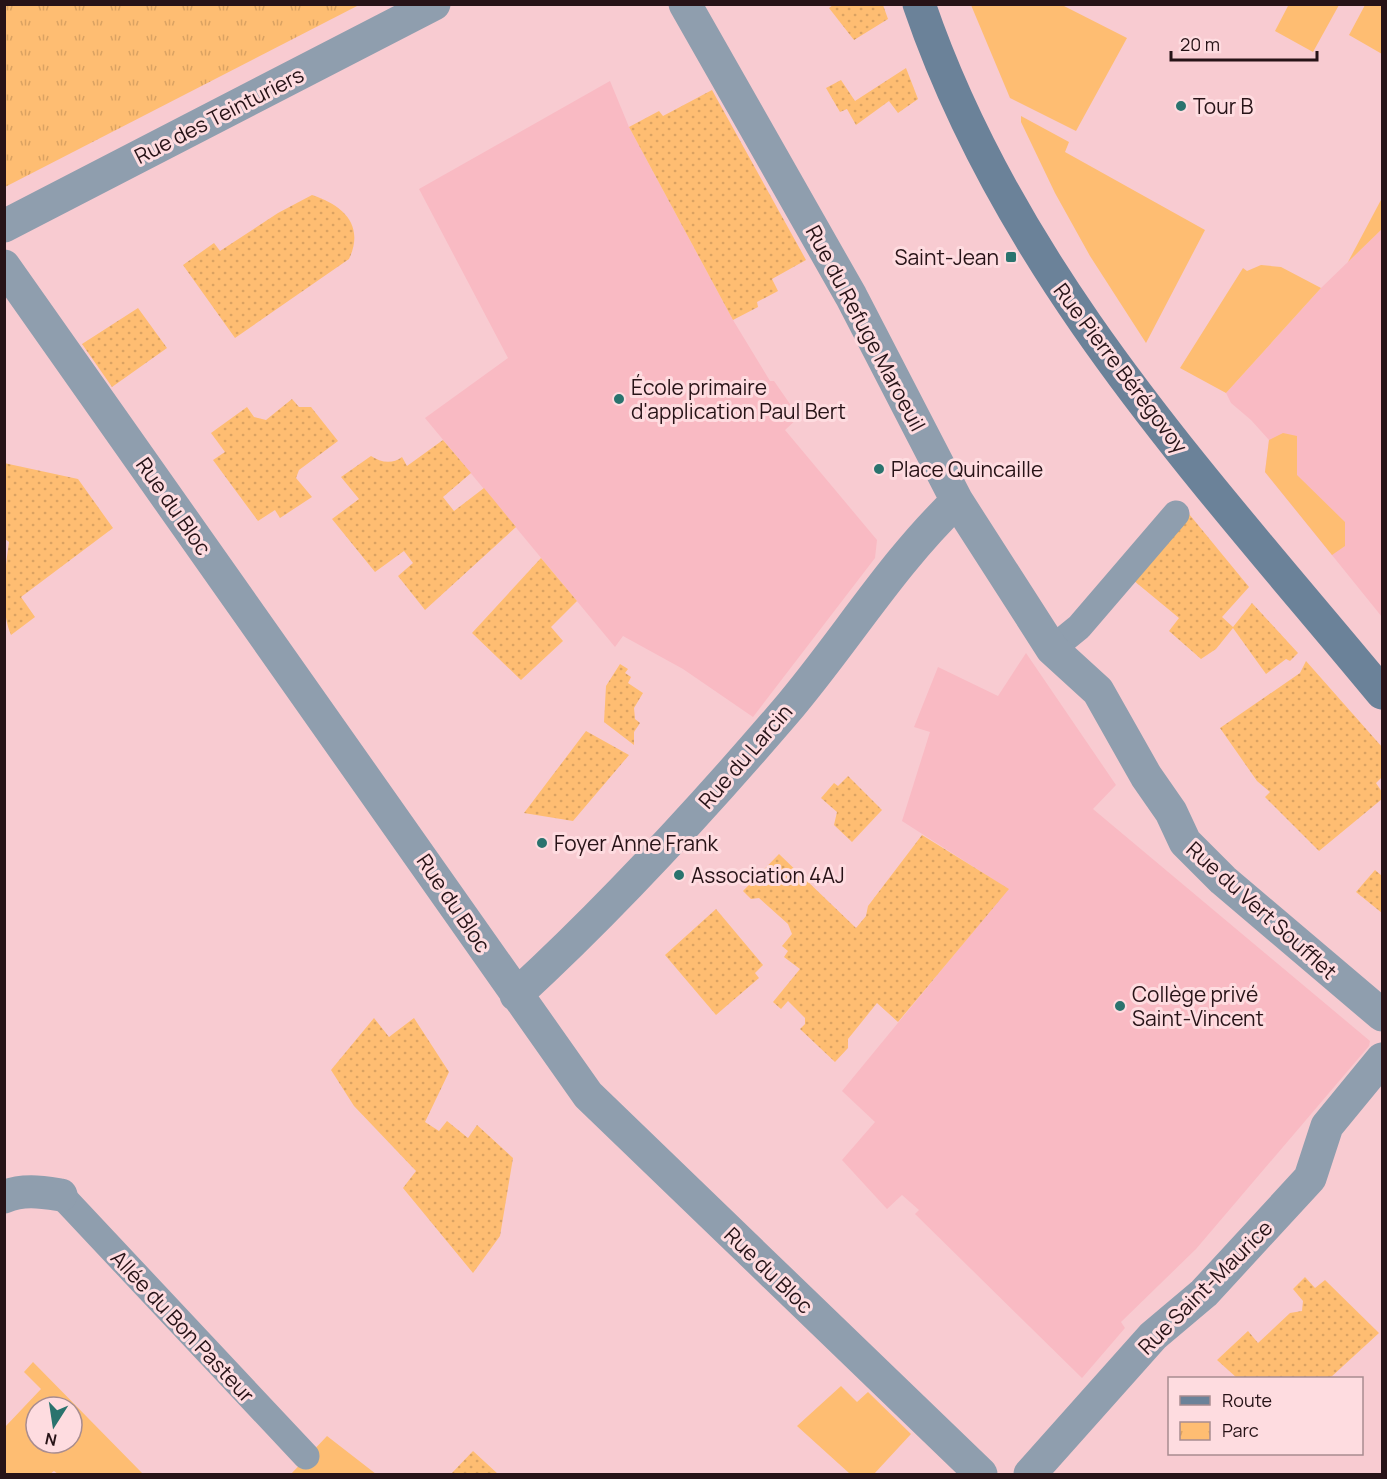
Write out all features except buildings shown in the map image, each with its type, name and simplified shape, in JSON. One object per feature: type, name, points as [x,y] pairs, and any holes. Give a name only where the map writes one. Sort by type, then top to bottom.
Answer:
[{"type":"street","name":"Rue des Teinturiers","points":[[4,226],[434,4]]},
{"type":"street","name":"Rue du Refuge Maroeuil","points":[[685,4],[851,296],[957,501],[1052,649]]},
{"type":"street","name":"Rue Pierre Bérégovoy","points":[[919,4],[945,71],[981,147],[1032,243],[1080,318],[1161,426],[1383,693]]},
{"type":"street","name":"Rue du Bloc","points":[[4,266],[588,1095],[981,1474]]},
{"type":"street","name":"Rue du Larcin","points":[[516,995],[620,897],[770,728],[903,557],[957,501]]},
{"type":"street","name":"Rue du Vert Soufflet","points":[[1052,649],[1098,691],[1146,776],[1171,812],[1185,842],[1201,860],[1383,1015]]},
{"type":"street","name":"Rue Saint-Maurice","points":[[1030,1474],[1153,1336],[1204,1293],[1310,1178],[1328,1126],[1383,1059]]},
{"type":"street","points":[[4,1197],[16,1192],[39,1191],[61,1195]]},
{"type":"lane","points":[[1052,649],[1079,627],[1176,514]]},
{"type":"lane","name":"Allée du Bon Pasteur","points":[[61,1195],[306,1456]]},
{"type":"shaded area","name":"École primaire d'application Paul Bert","points":[[610,81],[629,127],[733,320],[770,381],[774,381],[799,417],[785,430],[877,540],[875,558],[753,717],[683,669],[623,636],[615,647],[425,418],[508,358],[419,189]]},
{"type":"shaded area","points":[[1382,229],[1382,617],[1265,472],[1269,440],[1231,403],[1226,393],[1321,288]]},
{"type":"shaded area","name":"Collège privé Saint-Vincent","points":[[1026,653],[1116,785],[1093,809],[1370,1041],[1369,1046],[1196,1249],[1121,1322],[1125,1328],[1082,1378],[915,1214],[919,1210],[902,1195],[887,1209],[842,1160],[875,1122],[842,1091],[1008,889],[902,821],[930,732],[914,727],[938,667],[998,696]]},
{"type":"green space","points":[[5,4],[359,4],[359,5],[5,187]]},
{"type":"green space","points":[[1289,4],[1339,5],[1313,52],[1275,31]]},
{"type":"green space","points":[[833,5],[883,5],[888,19],[854,40],[829,8]]},
{"type":"green space","points":[[971,5],[1062,5],[1127,38],[1076,131],[1010,98]]},
{"type":"green space","points":[[1365,5],[1382,5],[1382,54],[1349,35]]},
{"type":"green space","points":[[906,68],[918,99],[898,113],[889,101],[856,125],[847,109],[840,112],[826,88],[841,80],[855,101]]},
{"type":"green space","points":[[712,90],[806,260],[772,279],[778,291],[757,302],[758,307],[733,320],[629,127],[659,111],[663,116]]},
{"type":"green space","points":[[1021,116],[1069,142],[1065,152],[1205,230],[1146,343],[1090,256],[1055,193],[1021,122]]},
{"type":"green space","points":[[312,195],[333,204],[348,218],[354,236],[349,259],[235,338],[183,265],[214,243],[220,251],[278,213]]},
{"type":"green space","points":[[1382,198],[1382,229],[1348,262]]},
{"type":"green space","points":[[1261,265],[1281,267],[1321,288],[1226,393],[1180,368],[1243,268],[1247,271]]},
{"type":"green space","points":[[138,308],[167,348],[112,387],[82,344]]},
{"type":"green space","points":[[292,399],[299,407],[311,407],[338,441],[299,470],[296,478],[312,497],[280,518],[275,510],[258,521],[213,460],[225,452],[211,433],[247,407],[254,417],[266,420]]},
{"type":"green space","points":[[1283,433],[1297,436],[1297,475],[1345,522],[1345,546],[1332,555],[1265,472],[1269,440]]},
{"type":"green space","points":[[443,440],[471,473],[443,497],[454,511],[484,488],[516,527],[425,610],[398,576],[413,563],[404,551],[375,572],[332,519],[359,499],[341,477],[371,456],[386,462],[402,457],[407,466]]},
{"type":"green space","points":[[4,463],[78,479],[113,528],[21,597],[35,617],[11,635],[4,602],[9,542],[5,539]]},
{"type":"green space","points":[[1189,514],[1249,587],[1222,617],[1233,627],[1252,603],[1298,653],[1290,661],[1286,659],[1266,674],[1233,628],[1216,649],[1201,659],[1169,631],[1179,618],[1133,580]]},
{"type":"green space","points":[[541,558],[577,601],[551,627],[563,641],[521,680],[472,633]]},
{"type":"green space","points":[[1306,661],[1382,747],[1382,777],[1376,783],[1382,792],[1382,799],[1319,851],[1265,797],[1270,792],[1257,781],[1220,728],[1300,673]]},
{"type":"green space","points":[[620,664],[628,669],[625,673],[631,677],[628,683],[643,693],[634,708],[635,719],[640,723],[634,732],[634,745],[604,722],[606,686]]},
{"type":"green space","points":[[586,731],[629,755],[573,821],[524,813]]},
{"type":"green space","points":[[848,776],[882,810],[852,842],[834,825],[837,812],[821,798],[834,783],[838,786]]},
{"type":"green space","points":[[922,835],[1009,889],[898,1022],[877,1003],[848,1039],[848,1048],[835,1062],[800,1029],[805,1024],[805,1018],[788,1001],[781,1009],[773,1002],[800,969],[784,957],[788,951],[782,946],[792,934],[788,924],[759,898],[751,899],[743,891],[779,854],[856,928],[866,916],[868,906]]},
{"type":"green space","points":[[1375,870],[1382,876],[1382,913],[1356,892]]},
{"type":"green space","points":[[716,909],[763,965],[755,973],[759,978],[716,1015],[665,955]]},
{"type":"green space","points":[[374,1018],[389,1037],[414,1018],[449,1072],[425,1122],[439,1131],[447,1121],[468,1138],[477,1125],[513,1158],[500,1236],[473,1273],[403,1188],[416,1171],[354,1106],[331,1070]]},
{"type":"green space","points":[[1305,1277],[1315,1288],[1325,1280],[1379,1333],[1331,1377],[1236,1377],[1217,1360],[1248,1331],[1258,1343],[1290,1313],[1302,1311],[1303,1301],[1293,1289]]},
{"type":"green space","points":[[33,1362],[65,1395],[35,1395],[41,1389],[24,1372]]},
{"type":"green space","points":[[841,1386],[857,1402],[868,1392],[911,1434],[874,1474],[849,1473],[797,1426]]},
{"type":"green space","points":[[24,1407],[24,1455],[84,1455],[84,1414],[143,1474],[58,1474],[54,1471],[50,1474],[5,1474],[5,1427]]},
{"type":"green space","points":[[327,1436],[376,1474],[291,1474]]},
{"type":"green space","points":[[473,1451],[498,1474],[451,1474]]},
{"type":"place","name":"Tour B","points":[[1181,106]]},
{"type":"place","name":"Saint-Jean","points":[[1011,257]]},
{"type":"place","name":"École primaire d'application Paul Bert","points":[[619,399]]},
{"type":"place","name":"Place Quincaille","points":[[879,469]]},
{"type":"place","name":"Foyer Anne Frank","points":[[542,843]]},
{"type":"place","name":"Association 4AJ","points":[[679,875]]},
{"type":"place","name":"Collège privé Saint-Vincent","points":[[1120,1006]]}]
